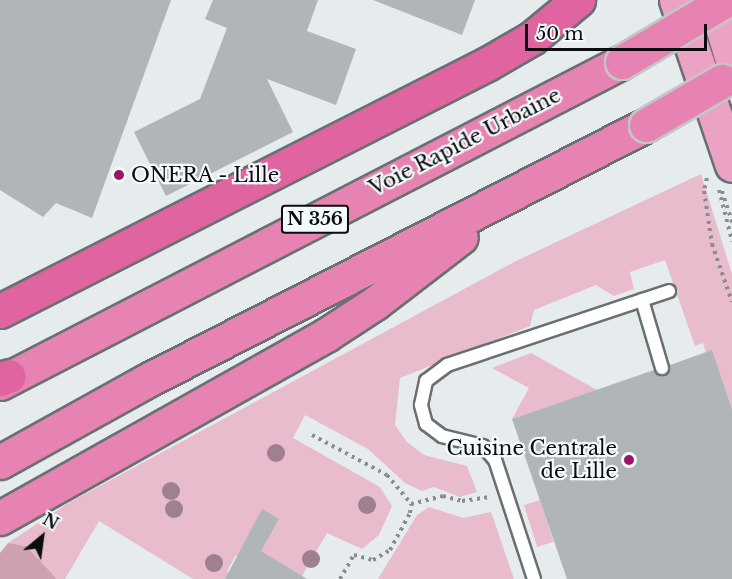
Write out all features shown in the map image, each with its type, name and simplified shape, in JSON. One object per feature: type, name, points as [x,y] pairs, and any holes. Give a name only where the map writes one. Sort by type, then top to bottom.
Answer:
[{"type":"highway","points":[[0,311],[487,64],[532,38],[578,0]]},
{"type":"highway","name":"Voie Rapide Urbaine","points":[[3,379],[622,62],[726,0]]},
{"type":"highway","points":[[0,462],[146,381],[507,199],[646,125],[732,75]]},
{"type":"highway","points":[[0,518],[326,335],[418,272],[507,199]]},
{"type":"highway","points":[[0,443],[146,381]]},
{"type":"highway","points":[[0,483],[146,381]]},
{"type":"main road","points":[[676,0],[720,172]]},
{"type":"main road","points":[[714,0],[732,60]]},
{"type":"lane","points":[[534,579],[495,460],[483,446],[442,436],[426,424],[421,405],[426,381],[447,365],[669,291]]},
{"type":"lane","points":[[642,300],[662,368]]},
{"type":"path","points":[[720,172],[732,222]]},
{"type":"path","points":[[720,172],[721,208],[732,241]]},
{"type":"path","points":[[720,172],[704,191],[712,244],[732,302]]},
{"type":"path","points":[[312,435],[387,475],[411,504],[410,513],[390,550],[373,560],[354,555],[340,579]]},
{"type":"path","points":[[411,504],[443,496],[478,501],[505,492]]},
{"type":"shaded area","points":[[701,174],[732,274],[732,409],[712,351],[706,353],[703,343],[695,346],[665,260],[630,272],[634,289],[614,296],[596,285],[534,310],[530,326],[400,378],[395,425],[407,442],[424,455],[467,466],[477,492],[460,497],[434,487],[422,491],[405,483],[368,449],[305,415],[293,438],[380,487],[392,506],[379,535],[362,549],[327,533],[302,576],[251,564],[236,555],[227,571],[235,576],[233,579],[193,579],[99,521],[65,579],[57,579],[26,546],[8,543],[70,502],[514,262]]},
{"type":"shaded area","points":[[531,353],[597,390],[512,419],[529,388],[492,368]]},
{"type":"shaded area","points":[[540,500],[554,542],[537,547],[524,505]]},
{"type":"shaded area","points":[[429,507],[463,518],[491,512],[514,579],[378,579],[417,515]]},
{"type":"shaded area","points":[[8,543],[26,546],[57,579],[0,579],[0,553]]},
{"type":"building","points":[[0,0],[171,0],[92,218],[56,203],[43,217],[0,190]]},
{"type":"building","points":[[213,0],[318,0],[307,31],[356,49],[336,105],[267,79],[293,132],[166,196],[134,132],[200,99],[227,28],[205,19]]},
{"type":"building","points":[[373,0],[475,0],[462,35]]},
{"type":"building","name":"Cuisine Centrale de Lille","points":[[712,350],[732,409],[732,579],[567,579],[512,419],[654,370],[665,376],[670,365]]},
{"type":"building","points":[[262,509],[279,519],[261,551],[307,579],[225,579]]},
{"type":"place","name":"ONERA - Lille","points":[[119,175]]},
{"type":"place","name":"Cuisine Centrale de Lille","points":[[629,460]]}]
